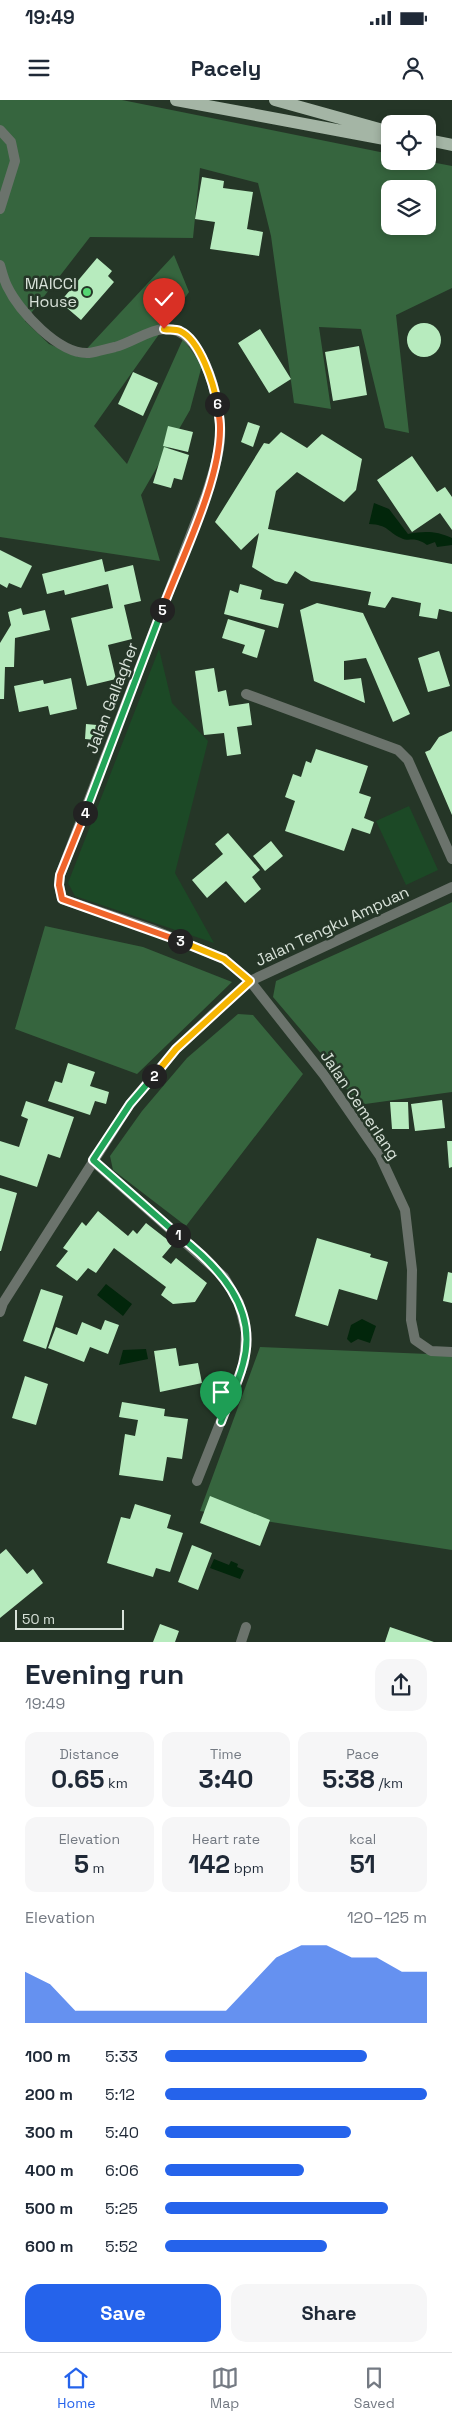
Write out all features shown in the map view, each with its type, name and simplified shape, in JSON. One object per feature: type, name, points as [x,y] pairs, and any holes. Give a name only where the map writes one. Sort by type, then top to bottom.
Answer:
[{"type":"main road","points":[[176,100],[381,138]]},
{"type":"main road","points":[[275,100],[381,129]]},
{"type":"main road","points":[[436,141],[452,140]]},
{"type":"main road","points":[[436,143],[452,145]]},
{"type":"street","points":[[0,130],[11,142],[16,162],[0,209]]},
{"type":"street","name":"Jalan Gallagher","points":[[0,264],[7,286],[21,308],[44,333],[69,349],[88,353],[116,346],[164,329],[180,331],[193,341],[216,394],[220,426],[218,456],[206,495],[60,875],[59,885],[62,899],[154,930],[224,959],[250,981]]},
{"type":"street","points":[[246,694],[398,750],[408,760],[452,858]]},
{"type":"street","name":"Jalan Tengku Ampuan","points":[[0,1312],[3,1303],[130,1104],[176,1049],[250,981],[452,887]]},
{"type":"street","name":"Jalan Cemerlang","points":[[250,981],[324,1075],[380,1156],[405,1210],[412,1270],[411,1320],[415,1340],[431,1351],[452,1352]]},
{"type":"street","points":[[93,1160],[224,1277],[239,1303],[246,1332],[244,1363],[197,1481]]},
{"type":"street","points":[[241,1642],[246,1627]]},
{"type":"shaded area","points":[[0,100],[122,100],[381,152],[381,170],[436,170],[436,163],[452,166],[452,288],[396,315],[409,433],[385,428],[361,329],[319,327],[331,409],[294,403],[271,236],[258,183],[200,168],[193,238],[90,237],[25,321],[49,344],[79,357],[174,255],[189,292],[94,426],[127,464],[183,339],[202,365],[190,410],[141,495],[160,561],[0,537]]},
{"type":"shaded area","points":[[374,503],[389,509],[408,534],[425,532],[441,534],[452,538],[452,545],[437,547],[435,542],[427,545],[418,540],[404,539],[384,527],[369,524]]},
{"type":"shaded area","points":[[159,649],[172,703],[208,741],[175,873],[214,943],[75,896],[68,883]]},
{"type":"shaded area","points":[[409,806],[438,870],[406,885],[376,821]]},
{"type":"shaded area","points":[[452,902],[452,1092],[358,1105],[324,1057],[273,997],[276,981]]},
{"type":"shaded area","points":[[45,926],[143,947],[232,982],[137,1074],[15,1029]]},
{"type":"shaded area","points":[[238,1014],[253,1015],[303,1074],[186,1226],[113,1170],[110,1156],[142,1111],[187,1058]]},
{"type":"shaded area","points":[[106,1284],[132,1304],[123,1316],[97,1295]]},
{"type":"shaded area","points":[[362,1319],[376,1326],[370,1343],[358,1339],[351,1343],[347,1339],[351,1325]]},
{"type":"shaded area","points":[[260,1347],[452,1355],[452,1550],[200,1511]]},
{"type":"shaded area","points":[[146,1349],[148,1359],[119,1365],[123,1350]]},
{"type":"shaded area","points":[[214,1559],[229,1565],[231,1561],[238,1564],[237,1567],[244,1570],[240,1579],[210,1568]]},
{"type":"building","points":[[202,177],[224,181],[223,188],[253,192],[247,229],[263,232],[259,256],[210,249],[215,222],[195,219]]},
{"type":"building","name":"MAICCI House","points":[[97,258],[112,271],[108,276],[114,282],[81,320],[60,302]]},
{"type":"building","points":[[424,323],[436,328],[441,340],[436,352],[424,357],[412,352],[407,340],[412,328]]},
{"type":"building","points":[[260,329],[291,379],[269,393],[238,343]]},
{"type":"building","points":[[359,346],[367,395],[333,401],[325,352]]},
{"type":"building","points":[[133,372],[158,383],[143,416],[118,404]]},
{"type":"building","points":[[248,422],[260,426],[253,447],[241,442]]},
{"type":"building","points":[[168,426],[193,432],[188,452],[163,446]]},
{"type":"building","points":[[281,432],[307,448],[322,434],[362,459],[356,490],[344,502],[297,472],[276,491],[268,529],[452,564],[452,612],[439,609],[437,619],[419,616],[421,603],[392,597],[385,608],[368,605],[371,592],[311,581],[295,571],[287,584],[275,581],[252,567],[259,533],[241,550],[215,522],[264,443],[269,444]]},
{"type":"building","points":[[164,447],[189,455],[182,480],[174,478],[171,488],[153,483]]},
{"type":"building","points":[[412,456],[437,492],[445,487],[452,497],[452,530],[440,513],[412,532],[377,480]]},
{"type":"building","points":[[0,550],[32,566],[21,588],[9,583],[7,588],[0,584]]},
{"type":"building","points":[[102,559],[105,572],[133,565],[141,601],[124,605],[132,639],[108,645],[116,679],[87,686],[71,618],[113,608],[108,584],[65,595],[64,590],[47,594],[42,574]]},
{"type":"building","points":[[240,584],[262,590],[260,599],[284,604],[278,628],[224,614],[230,590],[238,593]]},
{"type":"building","points":[[317,603],[363,613],[410,714],[393,722],[366,658],[344,661],[344,680],[361,678],[365,703],[314,681],[300,610]]},
{"type":"building","points":[[21,608],[23,615],[45,610],[50,630],[15,638],[14,667],[5,667],[4,699],[0,699],[0,643],[11,625],[8,612]]},
{"type":"building","points":[[228,619],[265,630],[257,658],[242,653],[245,645],[222,638]]},
{"type":"building","points":[[439,651],[450,686],[428,692],[418,658]]},
{"type":"building","points":[[214,668],[218,692],[226,690],[229,706],[249,703],[252,725],[237,727],[241,754],[227,756],[224,733],[204,735],[195,671]]},
{"type":"building","points":[[71,678],[77,709],[50,715],[48,706],[19,712],[14,686],[43,680],[44,684]]},
{"type":"building","points":[[86,724],[97,725],[96,740],[85,739]]},
{"type":"building","points":[[452,731],[452,815],[425,752],[430,750],[439,737]]},
{"type":"building","points":[[316,749],[368,766],[359,793],[371,797],[364,818],[374,822],[370,834],[352,828],[344,851],[285,831],[295,801],[285,797],[293,774],[301,777],[306,761],[311,763]]},
{"type":"building","points":[[228,833],[260,870],[252,877],[261,889],[245,903],[226,881],[207,898],[192,880],[223,854],[215,844]]},
{"type":"building","points":[[271,841],[283,856],[265,871],[253,856]]},
{"type":"building","points":[[68,1063],[95,1072],[90,1086],[109,1092],[106,1104],[95,1101],[90,1115],[48,1101],[55,1081],[62,1083]]},
{"type":"building","points":[[442,1100],[445,1128],[415,1131],[411,1104]]},
{"type":"building","points":[[26,1101],[74,1117],[60,1158],[48,1154],[37,1187],[0,1175],[0,1141],[19,1147],[28,1119],[21,1116]]},
{"type":"building","points":[[390,1102],[408,1102],[409,1129],[392,1129]]},
{"type":"building","points":[[447,1141],[452,1141],[452,1167],[449,1168]]},
{"type":"building","points":[[0,1188],[17,1193],[1,1251],[0,1251]]},
{"type":"building","points":[[98,1211],[128,1236],[133,1230],[137,1234],[146,1223],[173,1244],[162,1257],[171,1264],[176,1258],[207,1283],[195,1302],[173,1304],[161,1295],[166,1287],[114,1248],[96,1273],[88,1268],[77,1281],[56,1266],[68,1251],[63,1248],[82,1222],[86,1226]]},
{"type":"building","points":[[317,1238],[371,1254],[370,1257],[388,1262],[377,1300],[339,1289],[328,1326],[295,1316]]},
{"type":"building","points":[[448,1272],[452,1273],[452,1303],[443,1301]]},
{"type":"building","points":[[41,1289],[63,1296],[46,1349],[23,1341]]},
{"type":"building","points":[[105,1320],[119,1325],[108,1354],[90,1347],[84,1362],[48,1348],[56,1327],[77,1335],[82,1322],[101,1330]]},
{"type":"building","points":[[176,1348],[179,1366],[198,1363],[202,1383],[160,1392],[154,1351]]},
{"type":"building","points":[[25,1376],[48,1384],[36,1425],[12,1418]]},
{"type":"building","points":[[122,1402],[165,1409],[164,1416],[188,1419],[182,1459],[167,1457],[163,1481],[119,1475],[125,1434],[135,1436],[138,1420],[119,1417]]},
{"type":"building","points":[[210,1496],[270,1520],[260,1546],[200,1523]]},
{"type":"building","points":[[135,1504],[171,1515],[167,1528],[183,1533],[170,1572],[156,1568],[153,1577],[107,1563],[121,1517],[130,1519]]},
{"type":"building","points":[[192,1545],[212,1553],[198,1590],[178,1582]]},
{"type":"building","points":[[6,1549],[27,1574],[33,1569],[43,1583],[0,1618],[0,1554]]},
{"type":"building","points":[[160,1624],[179,1631],[175,1642],[153,1642]]},
{"type":"building","points":[[390,1627],[434,1642],[385,1642]]},
{"type":"place","name":"MAICCI House","points":[[87,292]]},
{"type":"route","points":[[164,329],[180,331],[193,341],[201,356],[216,394],[220,426],[218,456],[206,495],[60,875],[59,885],[62,899],[154,930],[224,959],[250,981],[176,1049],[130,1104],[93,1160],[153,1215],[185,1240],[224,1277],[239,1303],[246,1332],[244,1363],[221,1422]]}]
